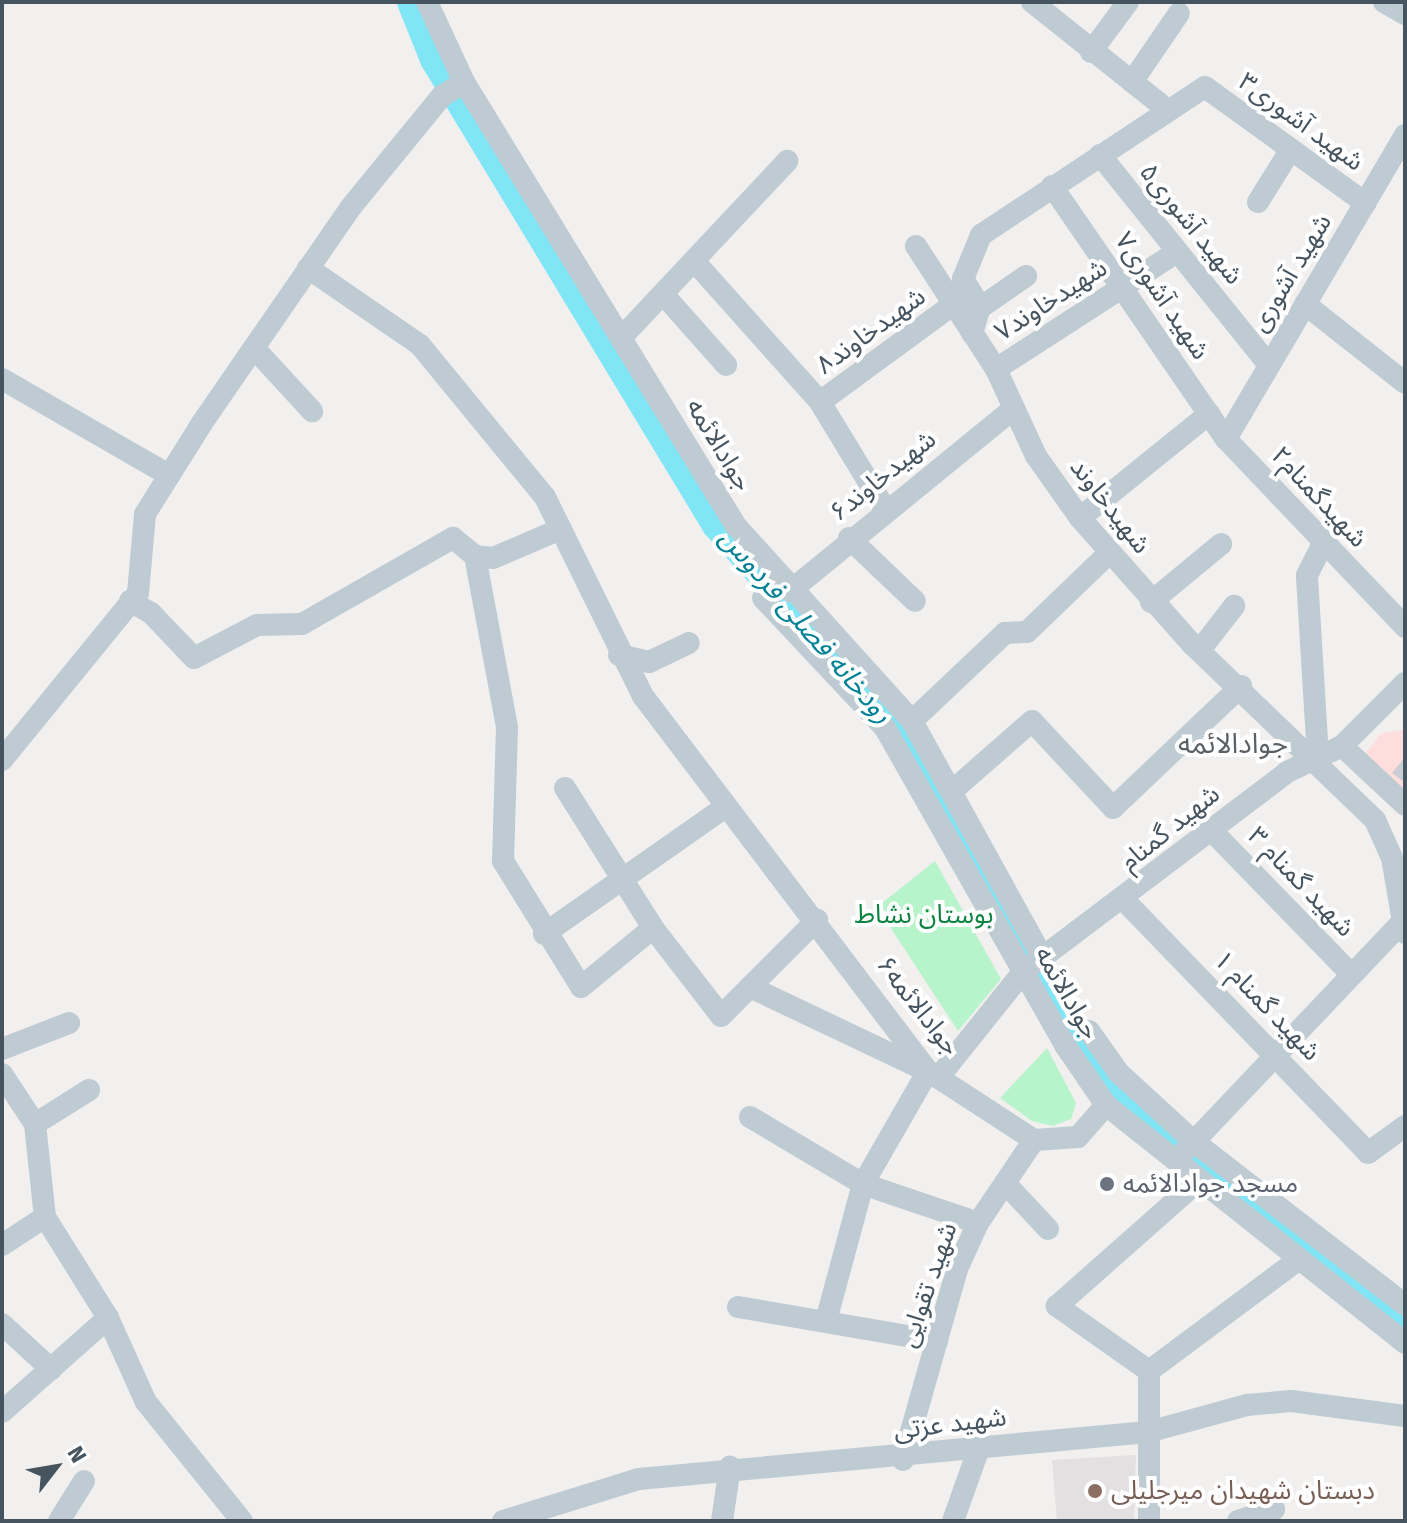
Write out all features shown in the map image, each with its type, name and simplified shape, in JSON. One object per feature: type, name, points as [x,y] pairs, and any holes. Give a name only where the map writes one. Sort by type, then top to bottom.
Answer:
[{"type":"street","name":"جوادالائمه","points":[[427,2],[464,82],[736,526],[790,591],[912,721],[1043,958]]},
{"type":"street","points":[[1091,52],[1128,2]]},
{"type":"street","points":[[1384,2],[1405,14]]},
{"type":"street","points":[[967,316],[963,279],[981,235],[1168,110],[1091,52],[1037,4]]},
{"type":"street","points":[[1132,82],[1179,13]]},
{"type":"street","points":[[2,760],[36,710],[138,593],[145,514],[308,268],[442,96],[464,82]]},
{"type":"street","name":"شهید آشوری۳","points":[[1168,110],[1205,87],[1365,203]]},
{"type":"street","name":"شهید آشوری","points":[[1226,439],[1365,203],[1398,166],[1405,135]]},
{"type":"street","points":[[1258,202],[1291,149]]},
{"type":"street","name":"شهید آشوری۵","points":[[1100,155],[1269,365]]},
{"type":"street","points":[[621,338],[787,161]]},
{"type":"street","name":"شهید آشوری۷","points":[[1052,186],[1226,439]]},
{"type":"street","name":"شهیدخاوند","points":[[916,246],[967,316],[996,369],[1036,456],[1080,518],[1151,602],[1318,757],[1386,840],[1404,927]]},
{"type":"street","name":"شهیدخاوند۷","points":[[996,369],[1177,252]]},
{"type":"street","points":[[695,262],[820,402],[885,509]]},
{"type":"street","name":"جوادالائمه۶","points":[[308,268],[420,345],[545,497],[619,655],[643,696],[724,808],[817,920],[933,1075],[1034,1140]]},
{"type":"street","name":"شهیدخاوند۸","points":[[820,402],[967,316],[1026,276]]},
{"type":"street","points":[[663,294],[726,365]]},
{"type":"street","points":[[1305,304],[1405,383]]},
{"type":"street","points":[[254,348],[312,411]]},
{"type":"street","points":[[2,379],[169,475]]},
{"type":"street","name":"شهیدخاوند۶","points":[[790,591],[849,538],[1014,408]]},
{"type":"street","points":[[1080,518],[1209,414]]},
{"type":"street","name":"شهیدگمنام۲","points":[[1226,439],[1405,627]]},
{"type":"street","points":[[130,601],[151,613],[194,658],[257,625],[302,624],[453,538],[475,556],[493,558],[561,529]]},
{"type":"street","points":[[849,538],[915,601]]},
{"type":"street","points":[[1318,757],[1307,575],[1323,543]]},
{"type":"street","points":[[1151,602],[1221,544]]},
{"type":"street","points":[[912,721],[1005,633],[1027,632],[1109,553]]},
{"type":"street","points":[[475,556],[507,727],[498,837],[503,861],[544,934],[581,987],[653,928]]},
{"type":"street","name":"جوادالائمه","points":[[763,598],[885,728],[1023,972],[1106,1105],[1197,1182],[1405,1343]]},
{"type":"street","points":[[1200,650],[1234,606]]},
{"type":"street","points":[[619,655],[649,662],[689,643]]},
{"type":"street","points":[[952,791],[1032,721],[1113,808],[1241,686]]},
{"type":"street","name":"شهید گمنام","points":[[826,1321],[863,1184],[933,1075],[1023,972],[1124,900],[1211,830],[1318,757],[1342,746],[1397,702]]},
{"type":"street","points":[[1342,746],[1405,805]]},
{"type":"street","points":[[565,788],[653,928],[721,1016],[817,920]]},
{"type":"street","points":[[544,934],[724,808]]},
{"type":"street","name":"شهید گمنام ۳","points":[[1211,830],[1351,974]]},
{"type":"street","name":"شهید گمنام ۱","points":[[1124,900],[1274,1052],[1368,1153],[1405,1126]]},
{"type":"street","points":[[1174,1162],[1274,1052],[1351,974],[1404,927]]},
{"type":"street","points":[[750,987],[933,1075]]},
{"type":"street","points":[[2,1049],[69,1023]]},
{"type":"street","name":"جوادالائمه","points":[[1089,1031],[1119,1073],[1193,1141],[1405,1305]]},
{"type":"street","points":[[3,1077],[35,1124],[40,1147],[45,1217],[108,1318],[146,1402],[242,1521]]},
{"type":"street","points":[[35,1124],[89,1090]]},
{"type":"street","points":[[1034,1140],[1078,1137],[1106,1105]]},
{"type":"street","points":[[750,1117],[863,1184],[978,1223]]},
{"type":"street","name":"شهید تقوایی","points":[[903,1460],[937,1341],[978,1223],[1034,1140]]},
{"type":"street","points":[[1149,1371],[1057,1306],[1197,1182]]},
{"type":"street","points":[[1005,1183],[1048,1229]]},
{"type":"street","points":[[2,1245],[45,1217]]},
{"type":"street","points":[[1149,1371],[1298,1260]]},
{"type":"street","points":[[738,1307],[937,1341]]},
{"type":"street","points":[[2,1412],[108,1318]]},
{"type":"street","points":[[2,1324],[51,1369]]},
{"type":"street","points":[[1149,1371],[1149,1521]]},
{"type":"street","name":"شهید عزتی","points":[[503,1521],[639,1479],[730,1467],[903,1460],[979,1448],[1148,1432],[1291,1401],[1405,1416]]},
{"type":"street","points":[[953,1521],[979,1448]]},
{"type":"street","points":[[722,1521],[730,1467]]},
{"type":"street","points":[[59,1521],[84,1481]]},
{"type":"street","points":[[1238,1521],[1274,1509]]},
{"type":"shaded area","points":[[1405,730],[1405,796],[1361,758],[1382,733]]},
{"type":"shaded area","name":"دبستان شهیدان میرجلیلی","points":[[1136,1455],[1134,1521],[1057,1521],[1052,1460]]},
{"type":"green space","name":"بوستان نشاط","points":[[935,861],[1001,979],[958,1031],[877,907]]},
{"type":"green space","points":[[1047,1048],[1076,1103],[1071,1119],[1053,1126],[1032,1121],[1000,1098]]},
{"type":"building","points":[[1405,757],[1405,783],[1392,773]]},
{"type":"waterway","name":"رودخانه فصلی فردوس","points":[[412,2],[435,59],[717,525],[888,712],[1090,1067],[1405,1323]]},
{"type":"place","name":"مسجد جوادالائمه","points":[[1107,1184]]},
{"type":"place","name":"دبستان شهیدان میرجلیلی","points":[[1095,1491]]},
{"type":"district","name":"جوادالائمه","points":[[1233,744]]}]
